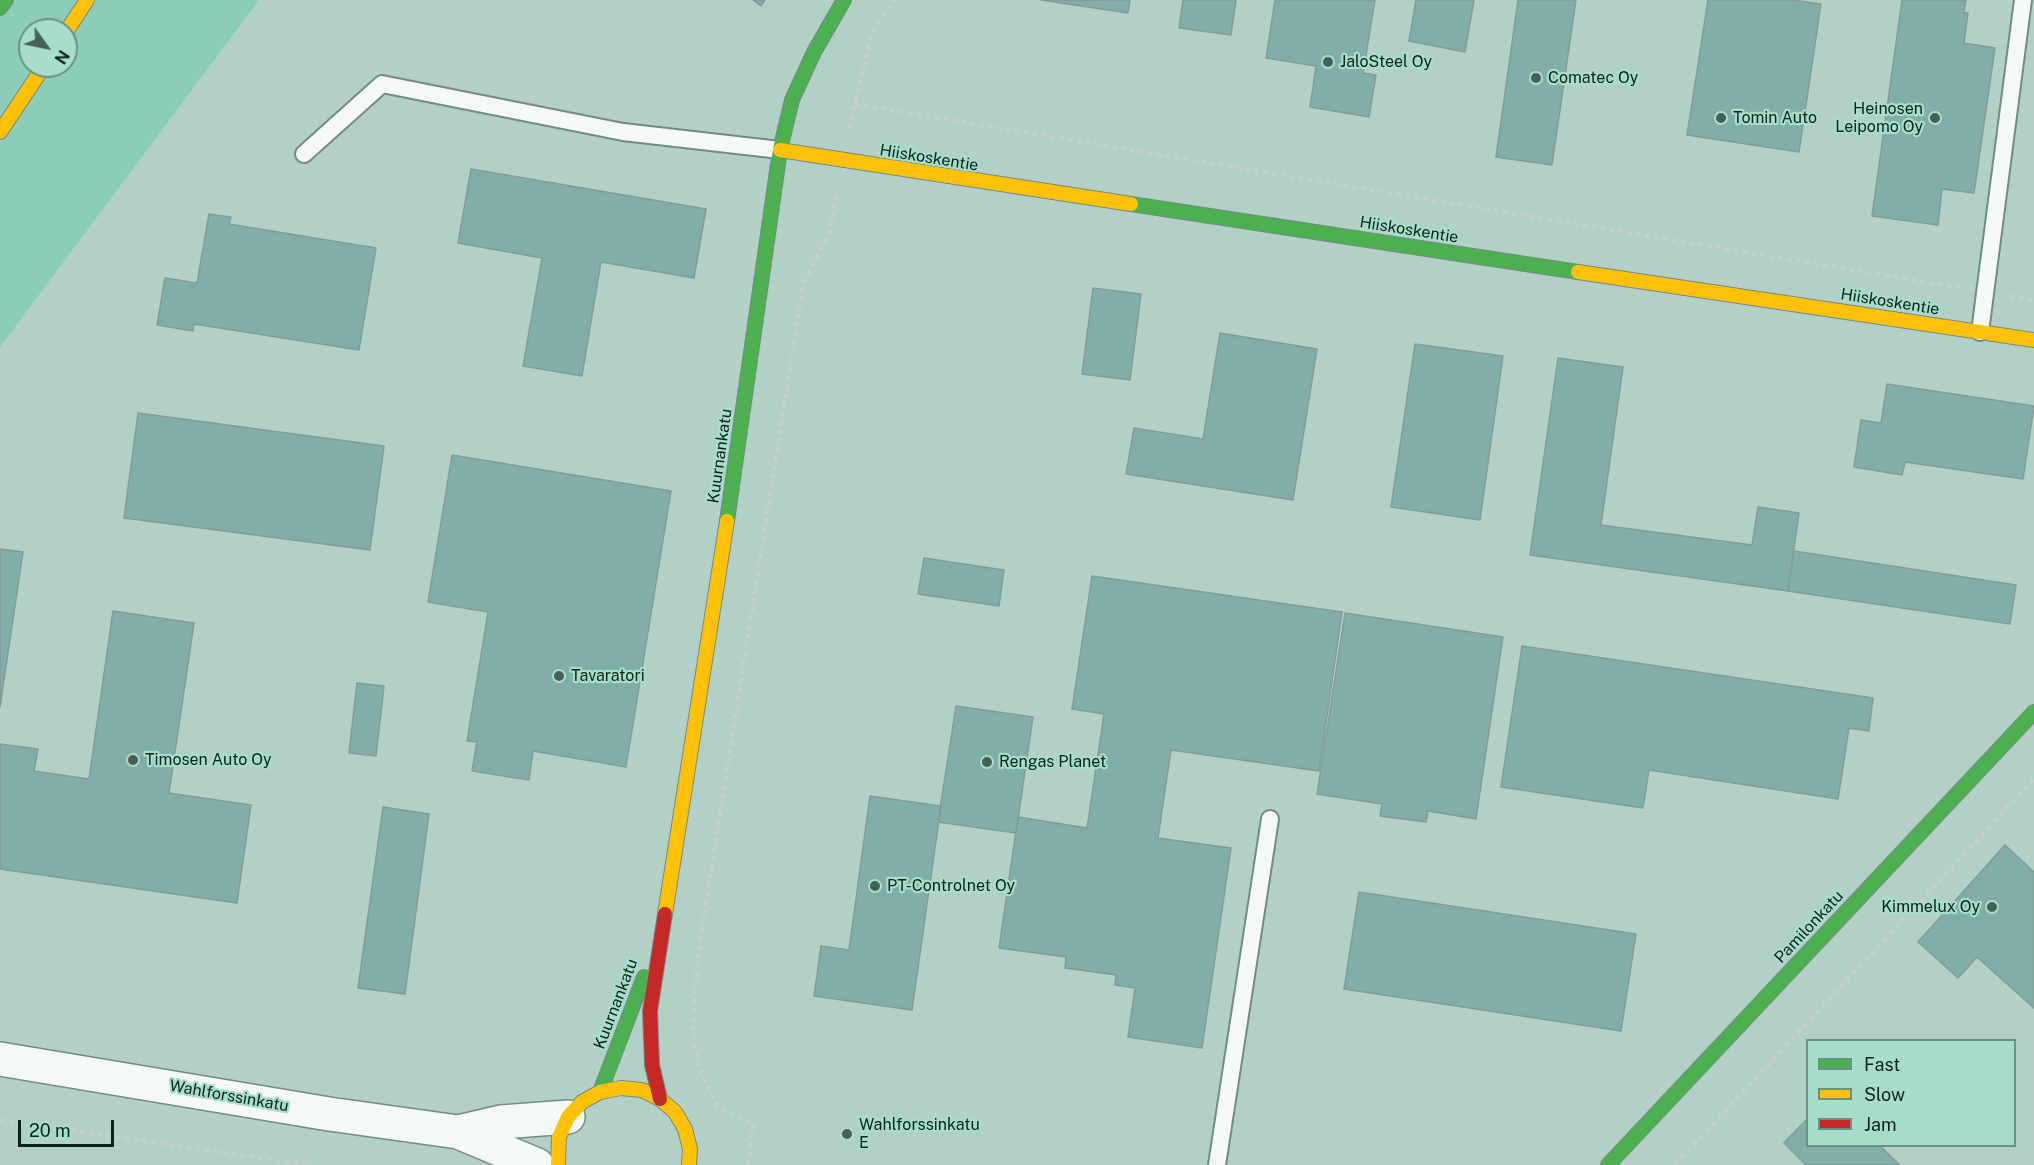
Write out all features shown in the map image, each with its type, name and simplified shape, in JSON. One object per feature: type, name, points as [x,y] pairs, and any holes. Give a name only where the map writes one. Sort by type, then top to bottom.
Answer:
[{"type":"main road","points":[[0,8],[6,0]]},
{"type":"main road","points":[[74,18],[87,0]]},
{"type":"main road","name":"Kuurnankatu","points":[[660,1099],[652,1065],[650,1011],[720,573],[780,150],[796,91],[814,52],[844,0]]},
{"type":"main road","points":[[0,115],[28,78]]},
{"type":"main road","points":[[0,132],[36,78]]},
{"type":"main road","name":"Hiiskoskentie","points":[[780,150],[2034,340]]},
{"type":"main road","name":"Pamilonkatu","points":[[1608,1165],[2034,712]]},
{"type":"main road","name":"Kuurnankatu","points":[[600,1092],[663,927]]},
{"type":"main road","points":[[558,1165],[559,1137],[568,1117],[582,1102],[600,1092],[621,1088],[642,1090],[660,1099],[675,1112],[685,1130],[690,1149],[689,1165]]},
{"type":"street","name":"Wahlforssinkatu","points":[[0,1059],[329,1114],[458,1132],[537,1165]]},
{"type":"street","name":"Wahlforssinkatu","points":[[458,1132],[501,1122],[568,1117]]},
{"type":"lane","points":[[1980,332],[2023,0]]},
{"type":"lane","points":[[304,154],[382,84],[623,132],[780,150]]},
{"type":"lane","points":[[1217,1165],[1270,819]]},
{"type":"path","points":[[748,1165],[753,1124],[718,1107],[698,1067],[693,1029],[698,955],[803,284],[830,231],[842,161],[872,33],[894,0]]},
{"type":"path","points":[[855,104],[2034,300]]},
{"type":"path","points":[[1675,1165],[2034,779]]},
{"type":"path","points":[[0,1120],[308,1165]]},
{"type":"green space","points":[[0,0],[259,0],[0,347]]},
{"type":"building","points":[[753,0],[765,0],[761,6]]},
{"type":"building","points":[[1041,0],[1130,0],[1128,13]]},
{"type":"building","points":[[1183,0],[1236,0],[1231,35],[1179,28]]},
{"type":"building","name":"JaloSteel Oy","points":[[1275,0],[1375,0],[1363,73],[1376,75],[1369,117],[1310,107],[1316,66],[1266,58]]},
{"type":"building","points":[[1416,0],[1474,0],[1465,52],[1409,41]]},
{"type":"building","name":"Comatec Oy","points":[[1518,0],[1576,0],[1552,165],[1496,157]]},
{"type":"building","points":[[1708,0],[1793,0],[1821,4],[1799,152],[1687,135]]},
{"type":"building","name":"Heinosen Leipomo Oy","points":[[1902,0],[1966,0],[1964,13],[1968,13],[1964,43],[1995,48],[1974,193],[1942,189],[1938,225],[1872,216]]},
{"type":"building","points":[[471,169],[706,209],[694,278],[601,262],[582,376],[523,366],[542,258],[458,243]]},
{"type":"building","points":[[209,214],[231,217],[229,224],[376,248],[359,350],[194,324],[193,331],[157,325],[165,278],[197,283]]},
{"type":"building","points":[[1093,288],[1141,294],[1130,380],[1082,374]]},
{"type":"building","points":[[1220,333],[1317,349],[1293,500],[1126,474],[1134,428],[1203,439]]},
{"type":"building","points":[[1415,344],[1503,356],[1480,520],[1391,507]]},
{"type":"building","points":[[1558,358],[1623,367],[1601,525],[1752,545],[1758,507],[1799,513],[1788,591],[1530,555]]},
{"type":"building","points":[[1887,384],[2034,406],[2023,479],[1905,462],[1902,475],[1854,467],[1861,420],[1881,423]]},
{"type":"building","points":[[138,413],[384,446],[370,550],[124,518]]},
{"type":"building","name":"Tavaratori","points":[[452,455],[671,491],[626,767],[533,751],[529,780],[472,771],[477,742],[467,741],[488,612],[428,602]]},
{"type":"building","points":[[0,549],[23,552],[0,707]]},
{"type":"building","points":[[1794,551],[2016,585],[2010,624],[1788,591]]},
{"type":"building","points":[[924,558],[1004,570],[999,606],[918,594]]},
{"type":"building","points":[[1092,576],[1342,612],[1319,771],[1171,750],[1158,838],[1231,848],[1202,1048],[1128,1037],[1135,988],[1115,985],[1116,975],[1065,968],[1066,957],[999,948],[1018,817],[1087,828],[1104,714],[1072,709]]},
{"type":"building","name":"Timosen Auto Oy","points":[[113,611],[194,623],[169,793],[251,805],[237,903],[0,869],[0,744],[38,749],[34,771],[89,779]]},
{"type":"building","points":[[1345,613],[1503,637],[1476,819],[1428,811],[1426,822],[1380,816],[1382,804],[1317,794]]},
{"type":"building","points":[[1522,646],[1873,698],[1869,731],[1849,728],[1838,799],[1649,770],[1643,808],[1501,787]]},
{"type":"building","points":[[357,683],[384,686],[376,756],[349,753]]},
{"type":"building","name":"Rengas Planet","points":[[956,706],[1033,717],[1016,833],[938,822]]},
{"type":"building","points":[[870,796],[941,806],[912,1010],[814,996],[821,946],[849,950]]},
{"type":"building","points":[[383,807],[429,814],[405,994],[358,988]]},
{"type":"building","name":"Kimmelux Oy","points":[[2005,845],[2034,872],[2034,1008],[1977,957],[1958,978],[1918,942]]},
{"type":"building","points":[[1359,892],[1636,934],[1621,1031],[1344,989]]},
{"type":"building","points":[[1806,1120],[1806,1147],[1881,1147],[1900,1165],[1806,1165],[1784,1143]]},
{"type":"traffic: fast","points":[[0,8],[6,0]]},
{"type":"traffic: fast","points":[[727,521],[780,150],[792,100],[814,52],[844,0]]},
{"type":"traffic: fast","points":[[1131,204],[1578,272]]},
{"type":"traffic: fast","points":[[1608,1165],[2034,712]]},
{"type":"traffic: fast","points":[[600,1092],[644,977]]},
{"type":"traffic: slow","points":[[75,18],[87,0]]},
{"type":"traffic: slow","points":[[0,132],[36,78]]},
{"type":"traffic: slow","points":[[780,150],[1131,204]]},
{"type":"traffic: slow","points":[[1578,272],[2034,340]]},
{"type":"traffic: slow","points":[[665,914],[727,521]]},
{"type":"traffic: slow","points":[[558,1165],[559,1137],[568,1117],[582,1102],[600,1092],[621,1088],[642,1090],[660,1099],[675,1112],[685,1129],[690,1149],[689,1165]]},
{"type":"traffic: jam","points":[[660,1099],[652,1065],[650,1011],[665,914]]},
{"type":"place","name":"JaloSteel Oy","points":[[1328,62]]},
{"type":"place","name":"Comatec Oy","points":[[1536,78]]},
{"type":"place","name":"Tomin Auto","points":[[1721,118]]},
{"type":"place","name":"Heinosen Leipomo Oy","points":[[1935,118]]},
{"type":"place","name":"Tavaratori","points":[[559,676]]},
{"type":"place","name":"Timosen Auto Oy","points":[[133,760]]},
{"type":"place","name":"Rengas Planet","points":[[987,762]]},
{"type":"place","name":"PT-Controlnet Oy","points":[[875,886]]},
{"type":"place","name":"Kimmelux Oy","points":[[1992,907]]},
{"type":"place","name":"Wahlforssinkatu E","points":[[847,1134]]}]
